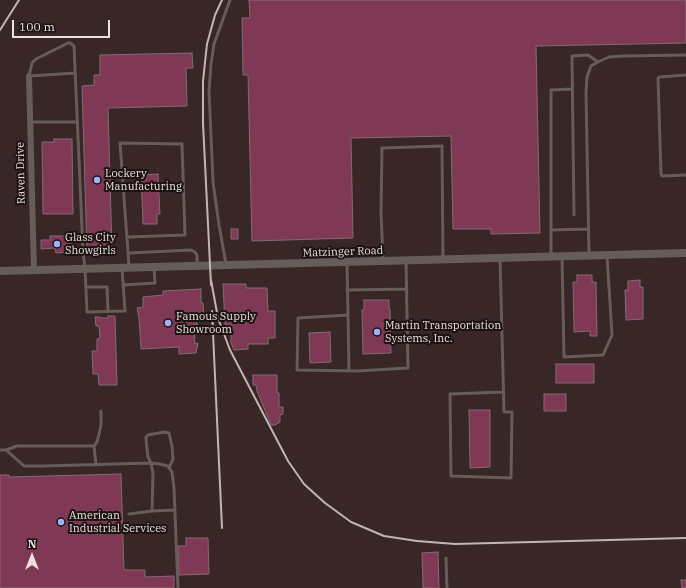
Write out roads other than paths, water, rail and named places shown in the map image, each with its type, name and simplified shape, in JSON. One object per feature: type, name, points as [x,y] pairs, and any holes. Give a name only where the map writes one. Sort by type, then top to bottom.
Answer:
[{"type":"street","name":"Raven Drive","points":[[29,76],[34,271]]},
{"type":"street","name":"Matzinger Road","points":[[0,272],[686,253]]},
{"type":"lane","points":[[226,266],[213,182],[209,91],[214,44],[230,0]]},
{"type":"lane","points":[[75,73],[29,76],[32,63],[36,59],[70,43],[74,46],[87,312],[125,311],[123,285],[129,253],[120,143],[182,144],[185,236],[128,237]]},
{"type":"lane","points":[[574,215],[572,56],[588,55],[598,62]]},
{"type":"lane","points":[[589,256],[586,93],[587,77],[591,66],[609,57],[686,55]]},
{"type":"lane","points":[[686,75],[658,78],[661,174],[662,176],[686,175]]},
{"type":"lane","points":[[551,257],[550,90],[572,89]]},
{"type":"lane","points":[[30,122],[77,122]]},
{"type":"lane","points":[[383,261],[381,212],[382,148],[442,146],[443,260]]},
{"type":"lane","points":[[551,230],[588,229]]},
{"type":"lane","points":[[129,253],[191,250],[197,255],[197,266]]},
{"type":"lane","points":[[562,257],[564,357],[604,355],[612,335],[607,255]]},
{"type":"lane","points":[[500,258],[504,412],[512,412],[511,478],[451,476],[450,394],[503,392]]},
{"type":"lane","points":[[348,315],[298,318],[297,370],[349,371],[408,368],[406,261]]},
{"type":"lane","points":[[346,263],[348,290],[349,371]]},
{"type":"lane","points":[[123,285],[155,283],[154,268]]},
{"type":"lane","points":[[86,287],[107,287],[108,312]]},
{"type":"lane","points":[[348,290],[407,289]]},
{"type":"lane","points":[[96,465],[94,446],[97,442],[101,425],[101,411]]},
{"type":"lane","points":[[152,511],[153,473],[148,457],[146,437],[148,435],[164,432],[169,433],[173,459],[169,468]]},
{"type":"lane","points":[[0,450],[6,450],[17,446],[94,446]]},
{"type":"lane","points":[[6,450],[24,466],[151,463],[168,466],[172,472],[173,482],[178,588]]},
{"type":"lane","points":[[129,514],[175,510]]},
{"type":"lane","points":[[446,558],[447,588]]},
{"type":"railway","points":[[0,30],[19,0]]},
{"type":"railway","points":[[211,285],[203,123],[203,81],[207,44],[215,15],[222,0]]},
{"type":"railway","points":[[211,280],[218,318],[230,350],[288,461],[304,484],[325,503],[351,522],[384,536],[417,541],[455,544],[686,538]]},
{"type":"railway","points":[[212,311],[222,528]]},
{"type":"place","name":"Lockery Manufacturing","points":[[97,180]]},
{"type":"place","name":"Glass City Showgirls","points":[[57,244]]},
{"type":"place","name":"Famous Supply Showroom","points":[[168,323]]},
{"type":"place","name":"Martin Transportation Systems, Inc.","points":[[377,332]]},
{"type":"place","name":"American Industrial Services","points":[[61,522]]}]
